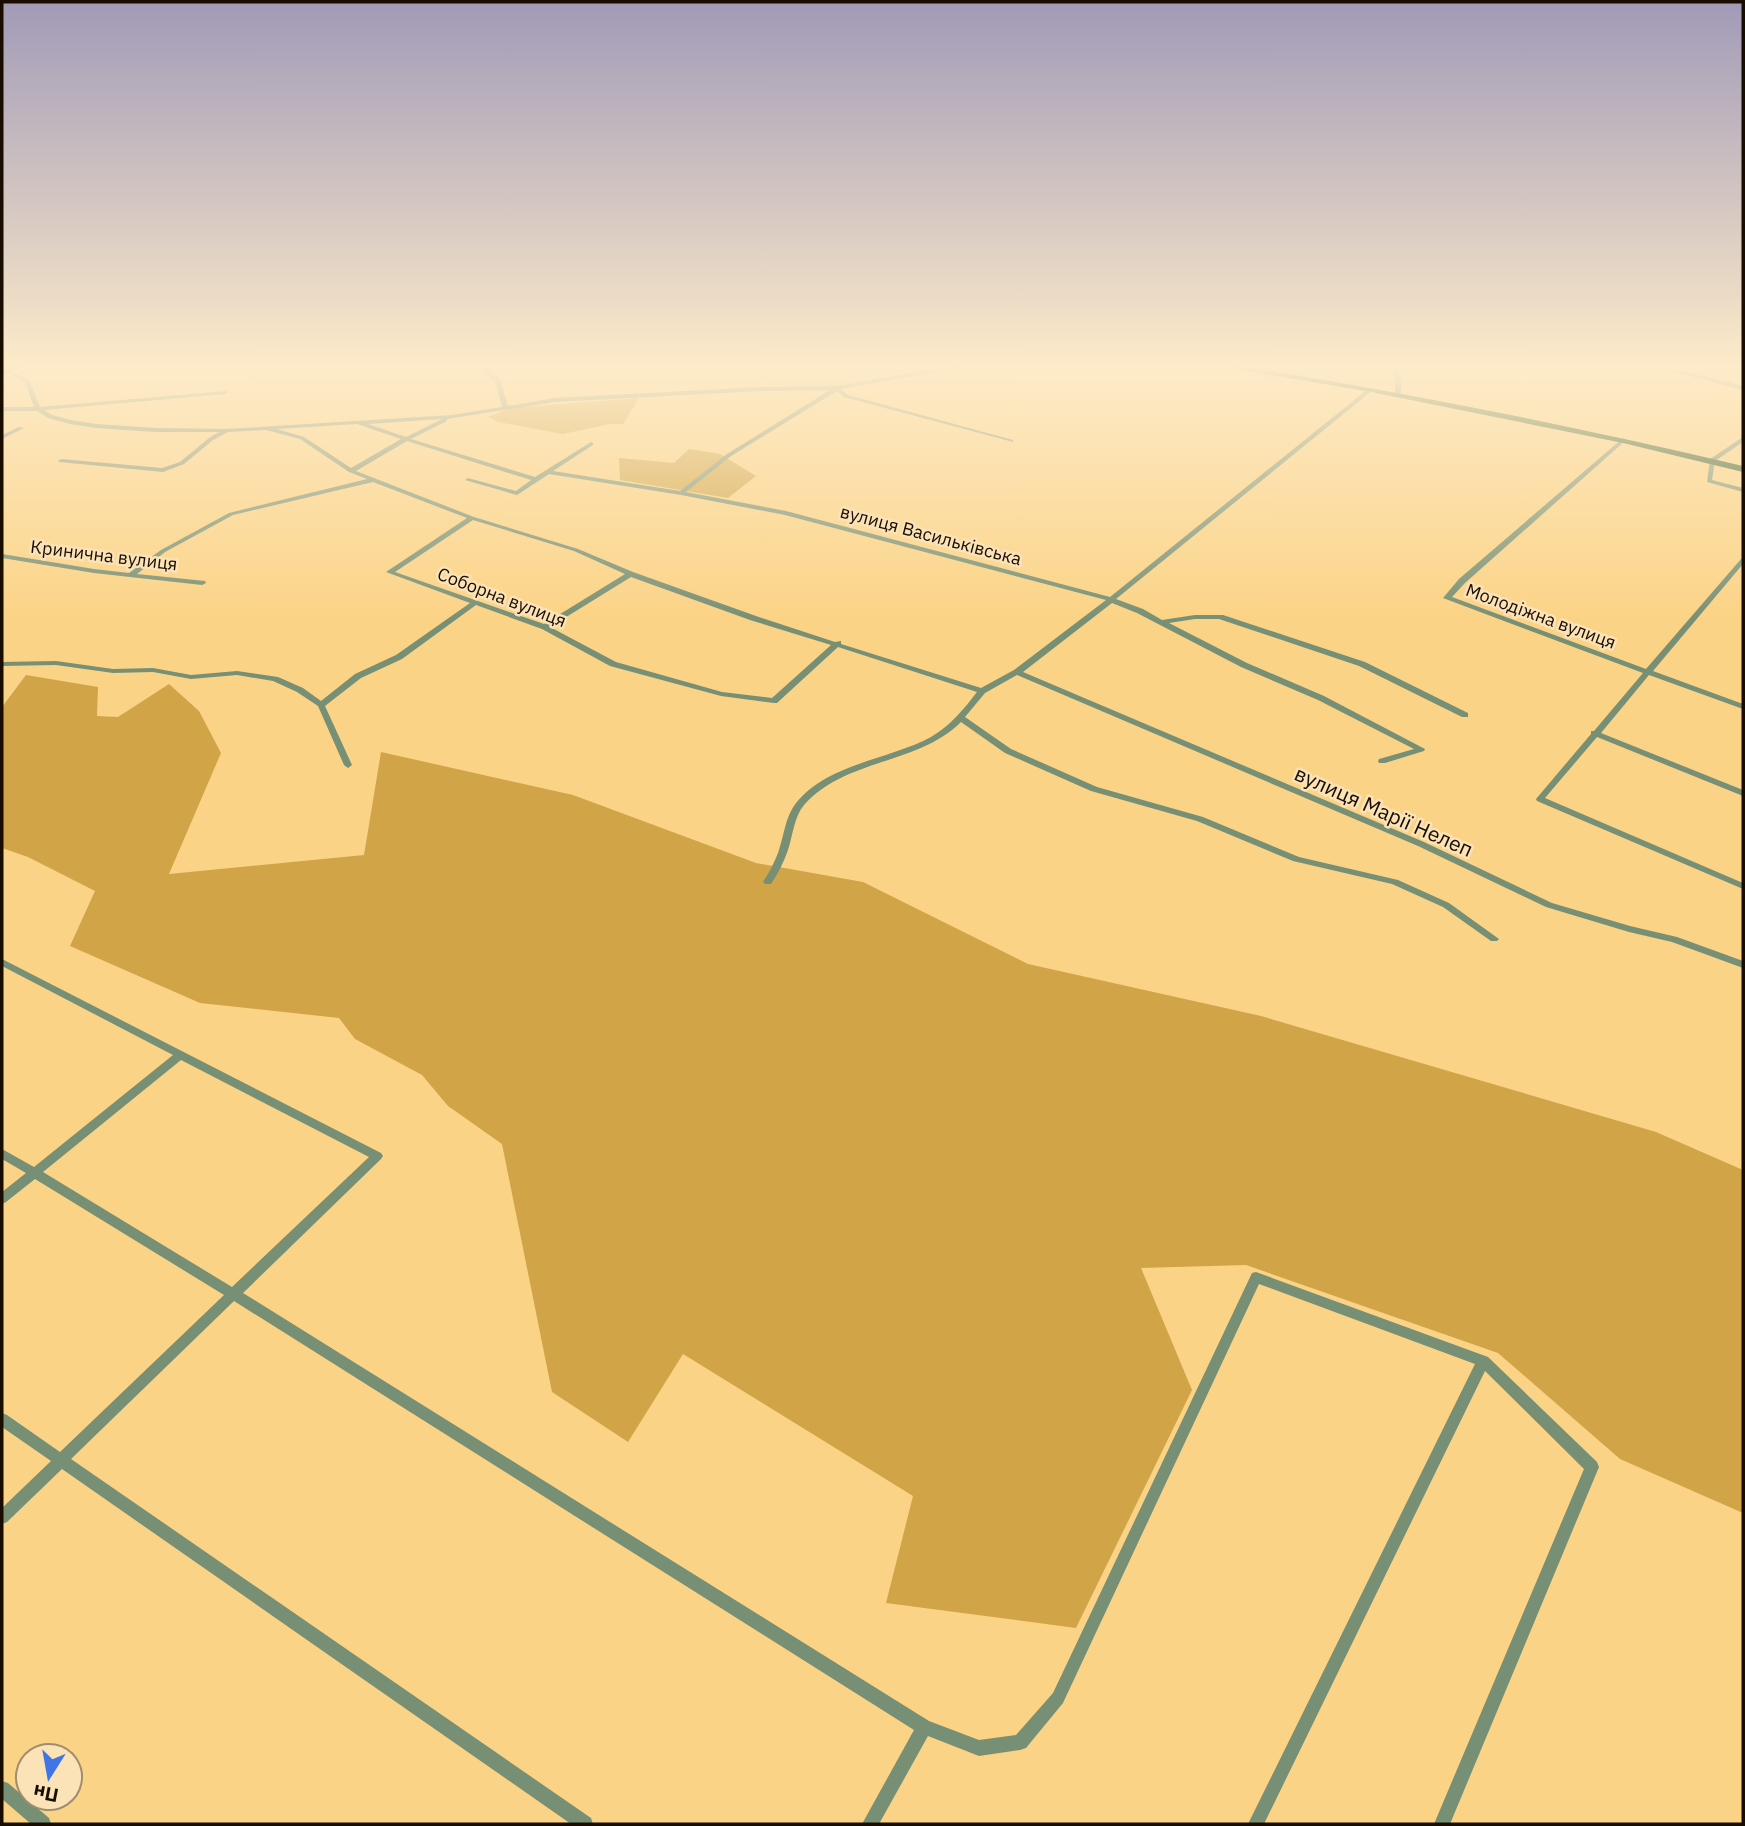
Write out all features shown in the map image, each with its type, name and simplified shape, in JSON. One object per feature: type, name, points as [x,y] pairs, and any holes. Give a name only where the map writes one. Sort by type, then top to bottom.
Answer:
[{"type":"main road","points":[[1668,450],[1743,469]]},
{"type":"street","points":[[61,461],[163,470],[182,463],[197,450]]},
{"type":"street","points":[[320,450],[351,471],[472,518],[576,550],[630,574],[753,618],[982,691]]},
{"type":"street","points":[[351,471],[387,450]]},
{"type":"street","points":[[442,450],[536,480]]},
{"type":"street","points":[[468,480],[517,493],[582,450]]},
{"type":"street","points":[[681,494],[737,450]]},
{"type":"street","points":[[768,883],[781,858],[786,831],[799,806],[819,787],[862,765],[934,738],[961,718],[982,691],[1017,672],[1295,450]]},
{"type":"street","name":"Молодіжна вулиця","points":[[1611,450],[1462,581],[1447,598],[1649,672]]},
{"type":"street","points":[[1726,450],[1712,460],[1709,481],[1743,490]]},
{"type":"street","name":"вулиця Васильківська","points":[[550,472],[786,513],[1109,599],[1162,622],[1244,665],[1321,698],[1422,749],[1382,761]]},
{"type":"street","points":[[131,575],[163,551],[230,513],[373,480]]},
{"type":"street","name":"Соборна вулиця","points":[[472,518],[390,572],[545,627],[613,664],[721,694],[774,701],[838,643]]},
{"type":"street","name":"Кринична вулиця","points":[[2,556],[202,583]]},
{"type":"street","points":[[1743,560],[1540,799],[1743,886]]},
{"type":"street","points":[[545,627],[630,574]]},
{"type":"street","points":[[321,705],[358,676],[399,657],[476,602]]},
{"type":"street","points":[[1162,622],[1195,617],[1230,621],[1363,664],[1465,715]]},
{"type":"street","points":[[2,664],[56,663],[113,671],[153,670],[191,677],[237,673],[275,679],[300,690],[321,705],[348,765]]},
{"type":"street","name":"вулиця Марії Нелеп","points":[[1017,672],[1421,844],[1549,905],[1629,929],[1674,939],[1743,965]]},
{"type":"street","points":[[1649,672],[1743,707]]},
{"type":"street","points":[[961,718],[1008,751],[1094,789],[1200,819],[1296,859],[1395,882],[1446,905],[1494,939]]},
{"type":"street","points":[[1594,733],[1743,793]]},
{"type":"street","points":[[2,962],[377,1156],[2,1517]]},
{"type":"street","points":[[2,1199],[181,1054]]},
{"type":"street","points":[[2,1153],[233,1294],[924,1727],[979,1748],[1020,1742],[1058,1698],[1256,1277],[1483,1361],[1592,1466],[1442,1824]]},
{"type":"street","points":[[1256,1824],[1483,1361]]},
{"type":"street","points":[[2,1419],[585,1824]]},
{"type":"street","points":[[870,1824],[924,1727]]},
{"type":"street","points":[[2,1789],[43,1824]]},
{"type":"shaded area","points":[[688,450],[697,450],[720,454],[756,476],[728,498],[620,480],[619,458],[674,463]]},
{"type":"shaded area","points":[[26,675],[98,687],[97,716],[118,717],[169,684],[199,711],[221,753],[169,874],[364,855],[381,752],[573,795],[756,863],[863,882],[1028,964],[1261,1016],[1656,1132],[1743,1170],[1743,1513],[1620,1459],[1498,1353],[1246,1265],[1141,1268],[1192,1390],[1076,1628],[886,1603],[913,1496],[683,1354],[628,1442],[552,1392],[502,1144],[448,1106],[422,1075],[355,1039],[339,1018],[200,1003],[70,946],[95,891],[28,857],[2,848],[2,707]]}]
